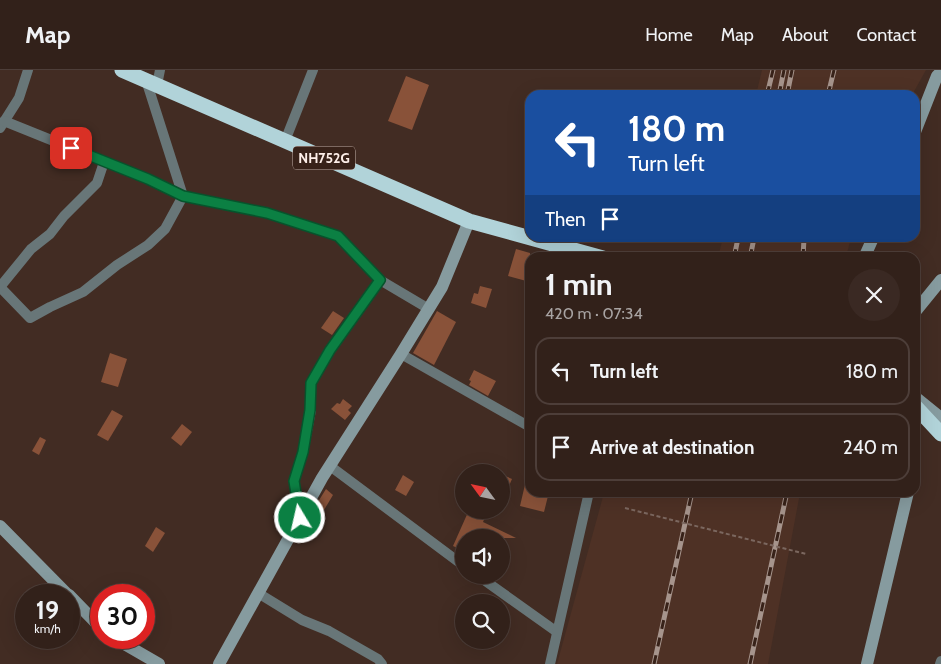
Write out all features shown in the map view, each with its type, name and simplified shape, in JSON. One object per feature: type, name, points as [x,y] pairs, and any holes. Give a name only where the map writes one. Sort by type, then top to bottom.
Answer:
[{"type":"highway","name":"NH752G","points":[[122,70],[154,78],[285,141],[469,221],[525,236]]},
{"type":"highway","name":"NH752G","points":[[546,242],[582,252]]},
{"type":"highway","points":[[920,411],[941,434]]},
{"type":"main road","points":[[920,119],[937,76],[941,72]]},
{"type":"main road","points":[[219,664],[330,466],[442,286],[469,221]]},
{"type":"main road","points":[[920,306],[941,280]]},
{"type":"main road","points":[[920,401],[941,418]]},
{"type":"main road","points":[[867,664],[907,497]]},
{"type":"main road","points":[[0,526],[58,584]]},
{"type":"main road","points":[[80,606],[90,617]]},
{"type":"main road","points":[[133,649],[159,664]]},
{"type":"street","points":[[28,70],[19,98],[2,125],[148,179],[183,196],[267,213],[338,236],[380,280],[429,309]]},
{"type":"street","points":[[285,141],[313,70]]},
{"type":"street","points":[[104,162],[97,183],[64,216],[50,234],[31,249],[0,287],[30,318],[50,306],[83,292],[117,265],[148,246],[165,229],[183,196],[154,78]]},
{"type":"street","points":[[300,518],[294,481],[303,452],[310,410],[311,383],[330,350],[380,280]]},
{"type":"street","points":[[401,354],[525,424]]},
{"type":"street","points":[[330,466],[455,559]]},
{"type":"street","points":[[550,664],[588,497]]},
{"type":"street","points":[[490,584],[557,632]]},
{"type":"street","points":[[258,593],[302,620],[329,631],[378,659],[382,664]]},
{"type":"path","points":[[624,508],[806,554]]},
{"type":"shaded area","points":[[762,70],[926,70],[915,90],[757,90]]},
{"type":"shaded area","points":[[722,242],[850,242],[847,252],[719,252]]},
{"type":"shaded area","points":[[603,497],[799,497],[768,664],[557,664]]},
{"type":"building","points":[[406,76],[429,85],[412,130],[388,121]]},
{"type":"building","points":[[516,249],[526,252],[525,281],[508,276]]},
{"type":"building","points":[[480,286],[492,289],[486,308],[471,303],[474,293],[478,294]]},
{"type":"building","points":[[333,311],[344,318],[332,335],[321,328]]},
{"type":"building","points":[[437,311],[456,322],[434,365],[413,353]]},
{"type":"building","points":[[110,353],[127,359],[118,387],[101,382]]},
{"type":"building","points":[[474,370],[496,381],[488,396],[469,385],[471,381],[469,380]]},
{"type":"building","points":[[343,399],[352,406],[348,410],[351,413],[345,420],[331,409],[337,403],[340,404]]},
{"type":"building","points":[[112,410],[123,416],[108,441],[97,435]]},
{"type":"building","points":[[182,424],[192,432],[181,446],[171,438]]},
{"type":"building","points":[[40,437],[46,440],[39,455],[32,451]]},
{"type":"building","points":[[403,475],[414,482],[406,496],[395,490]]},
{"type":"building","points":[[525,485],[525,497],[548,497],[544,512],[520,506]]},
{"type":"building","points":[[326,489],[333,495],[324,510],[316,505]]},
{"type":"building","points":[[465,519],[484,519],[483,522],[497,529],[461,529]]},
{"type":"building","points":[[156,527],[165,533],[153,552],[145,546]]},
{"type":"railway","points":[[768,90],[773,70]]},
{"type":"railway","points":[[780,90],[784,70]]},
{"type":"railway","points":[[788,90],[792,70]]},
{"type":"railway","points":[[829,90],[834,70]]},
{"type":"railway","points":[[735,252],[737,242]]},
{"type":"railway","points":[[751,252],[753,242]]},
{"type":"railway","points":[[803,252],[804,242]]},
{"type":"railway","points":[[654,664],[691,497]]},
{"type":"railway","points":[[750,664],[786,497]]},
{"type":"route","points":[[71,148],[148,179],[183,196],[267,213],[338,236],[380,280],[330,350],[311,383],[310,410],[303,452],[294,481],[300,518]]}]
